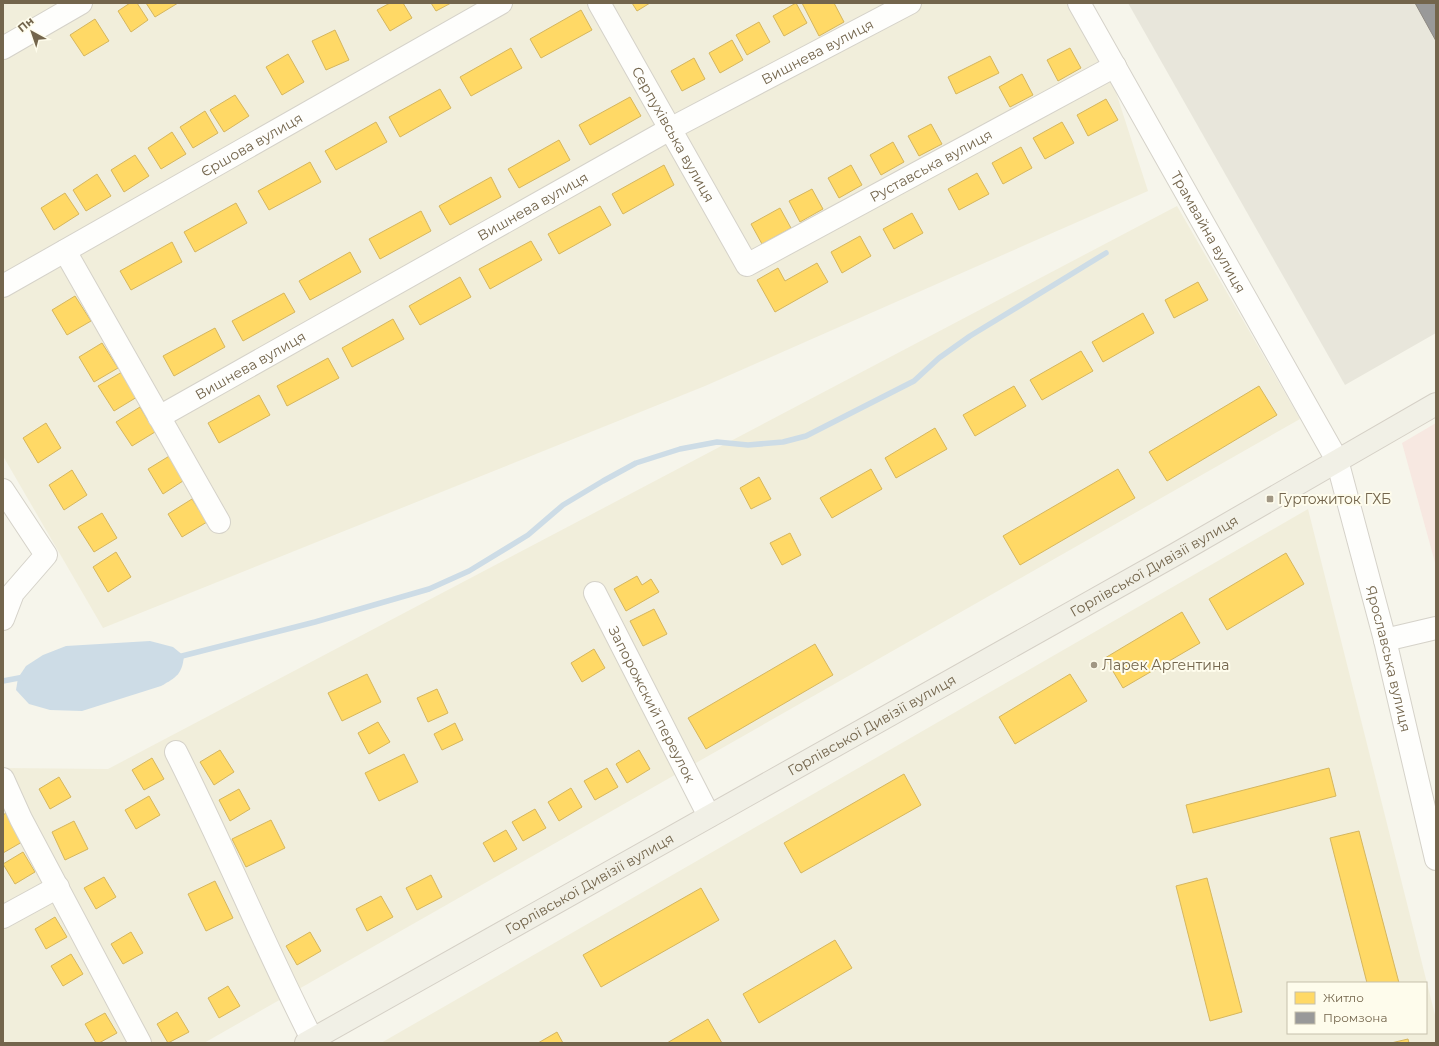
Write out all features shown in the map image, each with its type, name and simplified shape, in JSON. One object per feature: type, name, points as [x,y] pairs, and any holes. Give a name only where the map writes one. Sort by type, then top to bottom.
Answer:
[{"type":"main road","name":"Горлівської Дивізії вулиця","points":[[309,1041],[1176,554],[1436,404]]},
{"type":"street","points":[[3,48],[81,3]]},
{"type":"street","name":"Єршова вулиця","points":[[3,286],[501,3]]},
{"type":"street","name":"Серпухівська вулиця","points":[[600,3],[747,265]]},
{"type":"street","name":"Вишнева вулиця","points":[[159,417],[670,129],[910,3]]},
{"type":"street","name":"Трамвайна вулиця","points":[[1080,3],[1338,460]]},
{"type":"street","name":"Руставська вулиця","points":[[747,265],[1115,66]]},
{"type":"street","points":[[64,252],[219,522]]},
{"type":"street","name":"Ярославська вулиця","points":[[1338,460],[1385,640],[1436,859]]},
{"type":"street","points":[[3,490],[46,555],[13,593],[3,619]]},
{"type":"street","name":"Запорожский переулок","points":[[595,593],[709,816]]},
{"type":"street","points":[[1385,640],[1436,628]]},
{"type":"street","points":[[176,752],[199,798],[309,1041]]},
{"type":"street","points":[[3,779],[21,819],[140,1043]]},
{"type":"street","points":[[3,917],[58,887]]},
{"type":"shaded area","points":[[3,3],[1087,3],[1148,191],[705,386],[103,628],[3,456]]},
{"type":"shaded area","points":[[1128,3],[1436,3],[1436,333],[1345,385]]},
{"type":"shaded area","points":[[1177,206],[1300,419],[204,1043],[3,1043],[3,768],[108,769]]},
{"type":"shaded area","points":[[1436,423],[1436,566],[1402,443]]},
{"type":"shaded area","points":[[1308,509],[1427,982],[1287,982],[1287,1034],[1427,1034],[1427,983],[1436,1019],[1436,1043],[381,1043]]},
{"type":"shaded area","points":[[150,641],[173,647],[184,656],[182,667],[178,674],[161,686],[82,711],[50,710],[29,704],[16,690],[18,678],[26,666],[43,655],[66,646]]},
{"type":"building: Житло","points":[[130,3],[137,3],[148,20],[131,32],[118,11]]},
{"type":"building: Житло","points":[[146,3],[178,3],[155,17]]},
{"type":"building: Житло","points":[[390,3],[403,3],[412,18],[390,31],[377,10]]},
{"type":"building: Житло","points":[[431,3],[451,3],[436,11]]},
{"type":"building: Житло","points":[[632,3],[650,3],[637,11]]},
{"type":"building: Житло","points":[[796,3],[807,23],[784,36],[773,16]]},
{"type":"building: Житло","points":[[802,3],[834,3],[844,22],[819,36]]},
{"type":"building: Житло","points":[[581,10],[592,30],[541,58],[530,39]]},
{"type":"building: Житло","points":[[95,19],[109,41],[84,56],[70,35]]},
{"type":"building: Житло","points":[[759,22],[770,42],[747,55],[736,35]]},
{"type":"building: Житло","points":[[335,30],[349,60],[326,70],[312,41]]},
{"type":"building: Житло","points":[[732,40],[743,60],[720,73],[709,53]]},
{"type":"building: Житло","points":[[511,48],[522,68],[471,96],[460,77]]},
{"type":"building: Житло","points":[[1070,48],[1081,68],[1058,81],[1047,60]]},
{"type":"building: Житло","points":[[288,54],[304,82],[282,95],[266,67]]},
{"type":"building: Житло","points":[[990,56],[999,73],[956,94],[948,77]]},
{"type":"building: Житло","points":[[694,58],[705,79],[682,91],[671,71]]},
{"type":"building: Житло","points":[[1022,74],[1033,95],[1010,107],[999,87]]},
{"type":"building: Житло","points":[[440,89],[451,108],[400,137],[389,117]]},
{"type":"building: Житло","points":[[235,95],[249,116],[224,132],[210,110]]},
{"type":"building: Житло","points":[[630,97],[641,116],[590,145],[579,125]]},
{"type":"building: Житло","points":[[1106,99],[1118,120],[1088,136],[1077,115]]},
{"type":"building: Житло","points":[[205,111],[218,133],[193,148],[180,127]]},
{"type":"building: Житло","points":[[376,122],[387,142],[336,170],[325,151]]},
{"type":"building: Житло","points":[[1062,122],[1074,143],[1045,159],[1033,138]]},
{"type":"building: Житло","points":[[931,124],[942,144],[919,156],[908,136]]},
{"type":"building: Житло","points":[[172,132],[186,154],[161,169],[148,148]]},
{"type":"building: Житло","points":[[559,140],[570,160],[519,188],[508,169]]},
{"type":"building: Житло","points":[[893,142],[904,162],[881,175],[870,155]]},
{"type":"building: Житло","points":[[1021,147],[1032,168],[1003,184],[992,163]]},
{"type":"building: Житло","points":[[135,155],[149,176],[124,192],[111,170]]},
{"type":"building: Житло","points":[[310,162],[321,182],[269,210],[258,191]]},
{"type":"building: Житло","points":[[664,165],[674,185],[623,214],[612,194]]},
{"type":"building: Житло","points":[[851,165],[862,185],[839,198],[828,178]]},
{"type":"building: Житло","points":[[977,173],[989,194],[959,210],[948,189]]},
{"type":"building: Житло","points":[[97,174],[111,196],[86,211],[73,190]]},
{"type":"building: Житло","points":[[491,177],[501,197],[450,225],[439,206]]},
{"type":"building: Житло","points":[[812,189],[823,209],[800,222],[789,201]]},
{"type":"building: Житло","points":[[65,193],[79,214],[54,230],[41,208]]},
{"type":"building: Житло","points":[[236,203],[247,223],[195,252],[184,232]]},
{"type":"building: Житло","points":[[600,206],[611,225],[559,254],[548,234]]},
{"type":"building: Житло","points":[[780,208],[791,228],[762,244],[751,224]]},
{"type":"building: Житло","points":[[421,211],[431,231],[380,259],[369,239]]},
{"type":"building: Житло","points":[[912,213],[923,233],[894,249],[883,229]]},
{"type":"building: Житло","points":[[860,236],[871,256],[842,273],[831,252]]},
{"type":"building: Житло","points":[[531,241],[542,260],[490,289],[479,269]]},
{"type":"building: Житло","points":[[172,242],[182,262],[131,290],[120,271]]},
{"type":"building: Житло","points":[[350,252],[361,272],[310,300],[299,281]]},
{"type":"building: Житло","points":[[817,263],[828,282],[775,312],[757,280],[778,268],[785,281]]},
{"type":"building: Житло","points":[[460,277],[471,297],[420,325],[409,306]]},
{"type":"building: Житло","points":[[1198,282],[1208,300],[1174,318],[1165,300]]},
{"type":"building: Житло","points":[[284,293],[295,312],[243,341],[232,321]]},
{"type":"building: Житло","points":[[75,296],[91,321],[67,335],[52,310]]},
{"type":"building: Житло","points":[[1143,313],[1154,333],[1103,362],[1092,342]]},
{"type":"building: Житло","points":[[393,319],[404,339],[352,367],[342,348]]},
{"type":"building: Житло","points":[[215,328],[225,347],[174,376],[163,356]]},
{"type":"building: Житло","points":[[102,343],[118,368],[94,382],[79,357]]},
{"type":"building: Житло","points":[[1081,351],[1093,371],[1042,400],[1030,380]]},
{"type":"building: Житло","points":[[328,358],[339,378],[287,406],[277,386]]},
{"type":"building: Житло","points":[[122,372],[137,397],[114,411],[98,386]]},
{"type":"building: Житло","points":[[1014,386],[1026,406],[975,436],[963,415]]},
{"type":"building: Житло","points":[[1259,386],[1277,415],[1167,481],[1149,452]]},
{"type":"building: Житло","points":[[259,395],[270,415],[219,443],[208,423]]},
{"type":"building: Житло","points":[[140,407],[155,432],[132,446],[116,422]]},
{"type":"building: Житло","points":[[46,423],[61,448],[38,463],[23,438]]},
{"type":"building: Житло","points":[[935,428],[947,449],[896,478],[885,458]]},
{"type":"building: Житло","points":[[171,455],[186,479],[163,494],[148,469]]},
{"type":"building: Житло","points":[[871,469],[882,489],[832,518],[820,498]]},
{"type":"building: Житло","points":[[1118,469],[1135,498],[1020,565],[1003,536]]},
{"type":"building: Житло","points":[[72,470],[87,495],[64,510],[49,485]]},
{"type":"building: Житло","points":[[759,477],[771,499],[751,509],[740,488]]},
{"type":"building: Житло","points":[[192,499],[207,522],[182,537],[168,514]]},
{"type":"building: Житло","points":[[102,513],[117,538],[94,552],[78,527]]},
{"type":"building: Житло","points":[[790,533],[801,555],[782,565],[770,543]]},
{"type":"building: Житло","points":[[116,552],[131,577],[108,592],[93,567]]},
{"type":"building: Житло","points":[[1286,553],[1304,584],[1227,630],[1209,599]]},
{"type":"building: Житло","points":[[637,576],[642,585],[651,579],[659,592],[626,611],[614,589]]},
{"type":"building: Житло","points":[[654,609],[667,634],[643,646],[630,621]]},
{"type":"building: Житло","points":[[1182,612],[1200,643],[1123,688],[1105,658]]},
{"type":"building: Житло","points":[[815,644],[833,675],[706,749],[688,718]]},
{"type":"building: Житло","points":[[594,649],[605,668],[582,682],[571,663]]},
{"type":"building: Житло","points":[[367,674],[381,702],[342,721],[328,693]]},
{"type":"building: Житло","points":[[1070,674],[1087,701],[1015,744],[999,717]]},
{"type":"building: Житло","points":[[437,689],[448,713],[428,722],[417,698]]},
{"type":"building: Житло","points":[[378,722],[390,742],[369,754],[358,733]]},
{"type":"building: Житло","points":[[455,723],[463,740],[442,750],[434,734]]},
{"type":"building: Житло","points":[[220,750],[234,772],[214,785],[200,762]]},
{"type":"building: Житло","points":[[639,750],[650,769],[627,783],[616,764]]},
{"type":"building: Житло","points":[[404,754],[418,782],[379,801],[365,773]]},
{"type":"building: Житло","points":[[152,758],[164,779],[144,790],[132,770]]},
{"type":"building: Житло","points":[[607,768],[618,787],[595,800],[584,781]]},
{"type":"building: Житло","points":[[1329,768],[1336,796],[1193,833],[1186,805]]},
{"type":"building: Житло","points":[[904,774],[921,805],[801,873],[784,843]]},
{"type":"building: Житло","points":[[59,777],[71,797],[50,809],[39,789]]},
{"type":"building: Житло","points":[[571,788],[582,807],[559,821],[548,802]]},
{"type":"building: Житло","points":[[239,789],[250,809],[230,821],[219,800]]},
{"type":"building: Житло","points":[[149,796],[160,815],[136,829],[125,810]]},
{"type":"building: Житло","points":[[535,809],[546,828],[523,841],[512,822]]},
{"type":"building: Житло","points":[[6,813],[22,842],[3,853],[3,815]]},
{"type":"building: Житло","points":[[271,820],[285,848],[246,867],[232,839]]},
{"type":"building: Житло","points":[[74,821],[88,849],[65,860],[52,832]]},
{"type":"building: Житло","points":[[506,830],[517,849],[494,862],[483,843]]},
{"type":"building: Житло","points":[[1359,831],[1399,982],[1367,982],[1330,838]]},
{"type":"building: Житло","points":[[23,852],[35,872],[15,884],[3,864]]},
{"type":"building: Житло","points":[[431,875],[442,897],[417,910],[406,888]]},
{"type":"building: Житло","points":[[104,877],[116,897],[96,909],[84,888]]},
{"type":"building: Житло","points":[[1207,878],[1242,1012],[1210,1021],[1176,886]]},
{"type":"building: Житло","points":[[215,881],[233,918],[206,931],[188,894]]},
{"type":"building: Житло","points":[[701,888],[719,920],[601,987],[583,955]]},
{"type":"building: Житло","points":[[381,896],[393,917],[367,931],[356,909]]},
{"type":"building: Житло","points":[[55,917],[67,937],[46,949],[35,929]]},
{"type":"building: Житло","points":[[131,932],[143,953],[123,964],[111,944]]},
{"type":"building: Житло","points":[[310,932],[321,951],[297,965],[286,946]]},
{"type":"building: Житло","points":[[835,940],[852,968],[759,1023],[743,994]]},
{"type":"building: Житло","points":[[71,954],[83,974],[63,986],[51,966]]},
{"type":"building: Житло","points":[[228,986],[240,1006],[219,1018],[208,998]]},
{"type":"building: Житло","points":[[177,1012],[189,1032],[168,1043],[157,1024]]},
{"type":"building: Житло","points":[[105,1013],[117,1033],[99,1043],[96,1043],[85,1024]]},
{"type":"building: Житло","points":[[708,1019],[722,1043],[667,1043]]},
{"type":"building: Житло","points":[[557,1032],[563,1043],[538,1043]]},
{"type":"building: Житло","points":[[1408,1039],[1409,1043],[1391,1043]]},
{"type":"building: Промзона","points":[[1415,3],[1436,3],[1436,41]]},
{"type":"waterway","points":[[178,657],[315,622],[429,589],[469,571],[528,535],[563,505],[636,463],[680,449],[717,442],[748,445],[783,442],[806,436],[914,381],[939,358],[970,336],[1106,253]]},
{"type":"waterway","points":[[3,681],[24,677]]},
{"type":"place","name":"Гуртожиток ГХБ","points":[[1270,499]]},
{"type":"place","name":"Ларек Аргентина","points":[[1094,665]]}]
